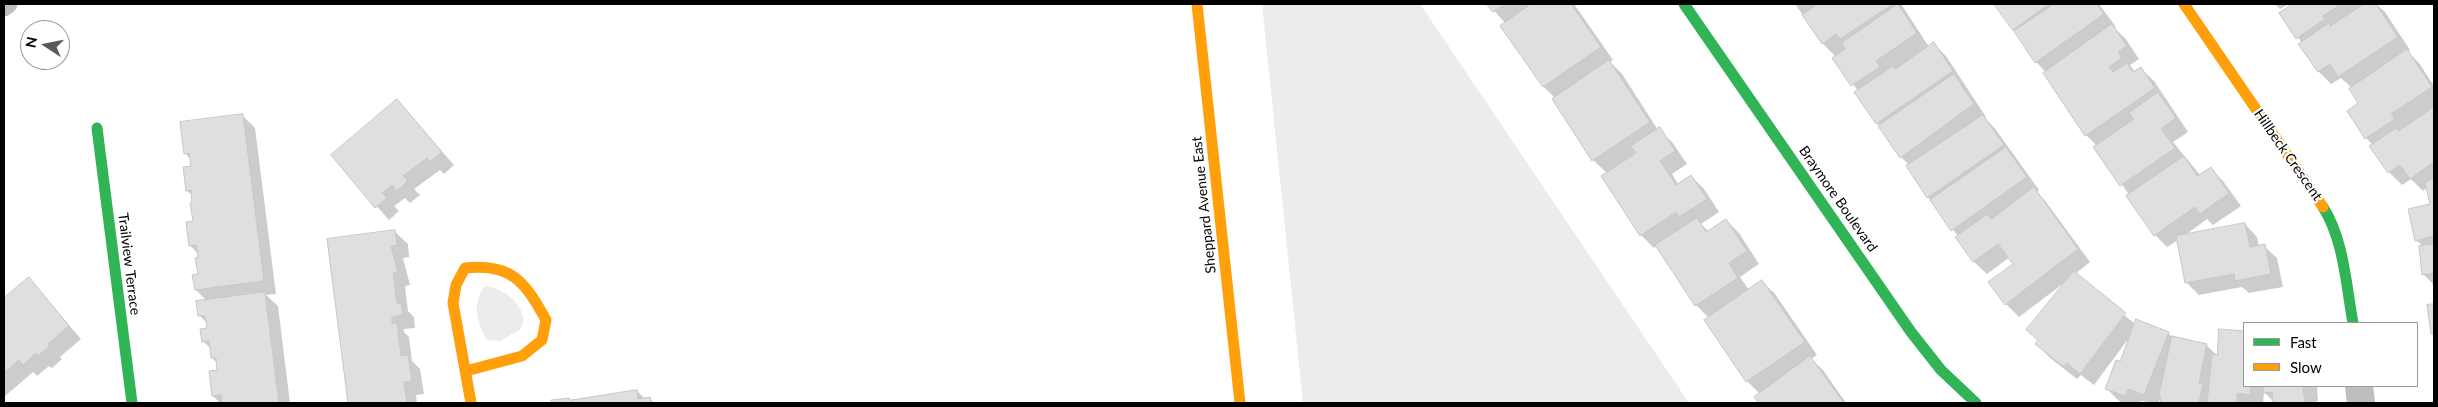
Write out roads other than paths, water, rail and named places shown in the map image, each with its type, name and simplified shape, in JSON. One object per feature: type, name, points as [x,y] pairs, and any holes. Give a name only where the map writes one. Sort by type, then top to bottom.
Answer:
[{"type":"street","name":"Sheppard Avenue East","points":[[1197,4],[1240,403]]},
{"type":"street","name":"Braymore Boulevard","points":[[1684,4],[1859,255],[1909,332],[1962,392],[1976,403]]},
{"type":"street","name":"Hillbeck Crescent","points":[[2184,4],[2309,184],[2328,216],[2341,254],[2353,322]]},
{"type":"street","name":"Trailview Terrace","points":[[97,128],[132,403]]},
{"type":"street","points":[[466,371],[522,356],[542,340],[546,320],[532,295],[517,278],[499,266],[482,265],[465,268],[456,286],[453,303],[471,403]]},
{"type":"street","points":[[2360,387],[2361,403]]},
{"type":"lane","points":[[4,7],[8,4]]}]
